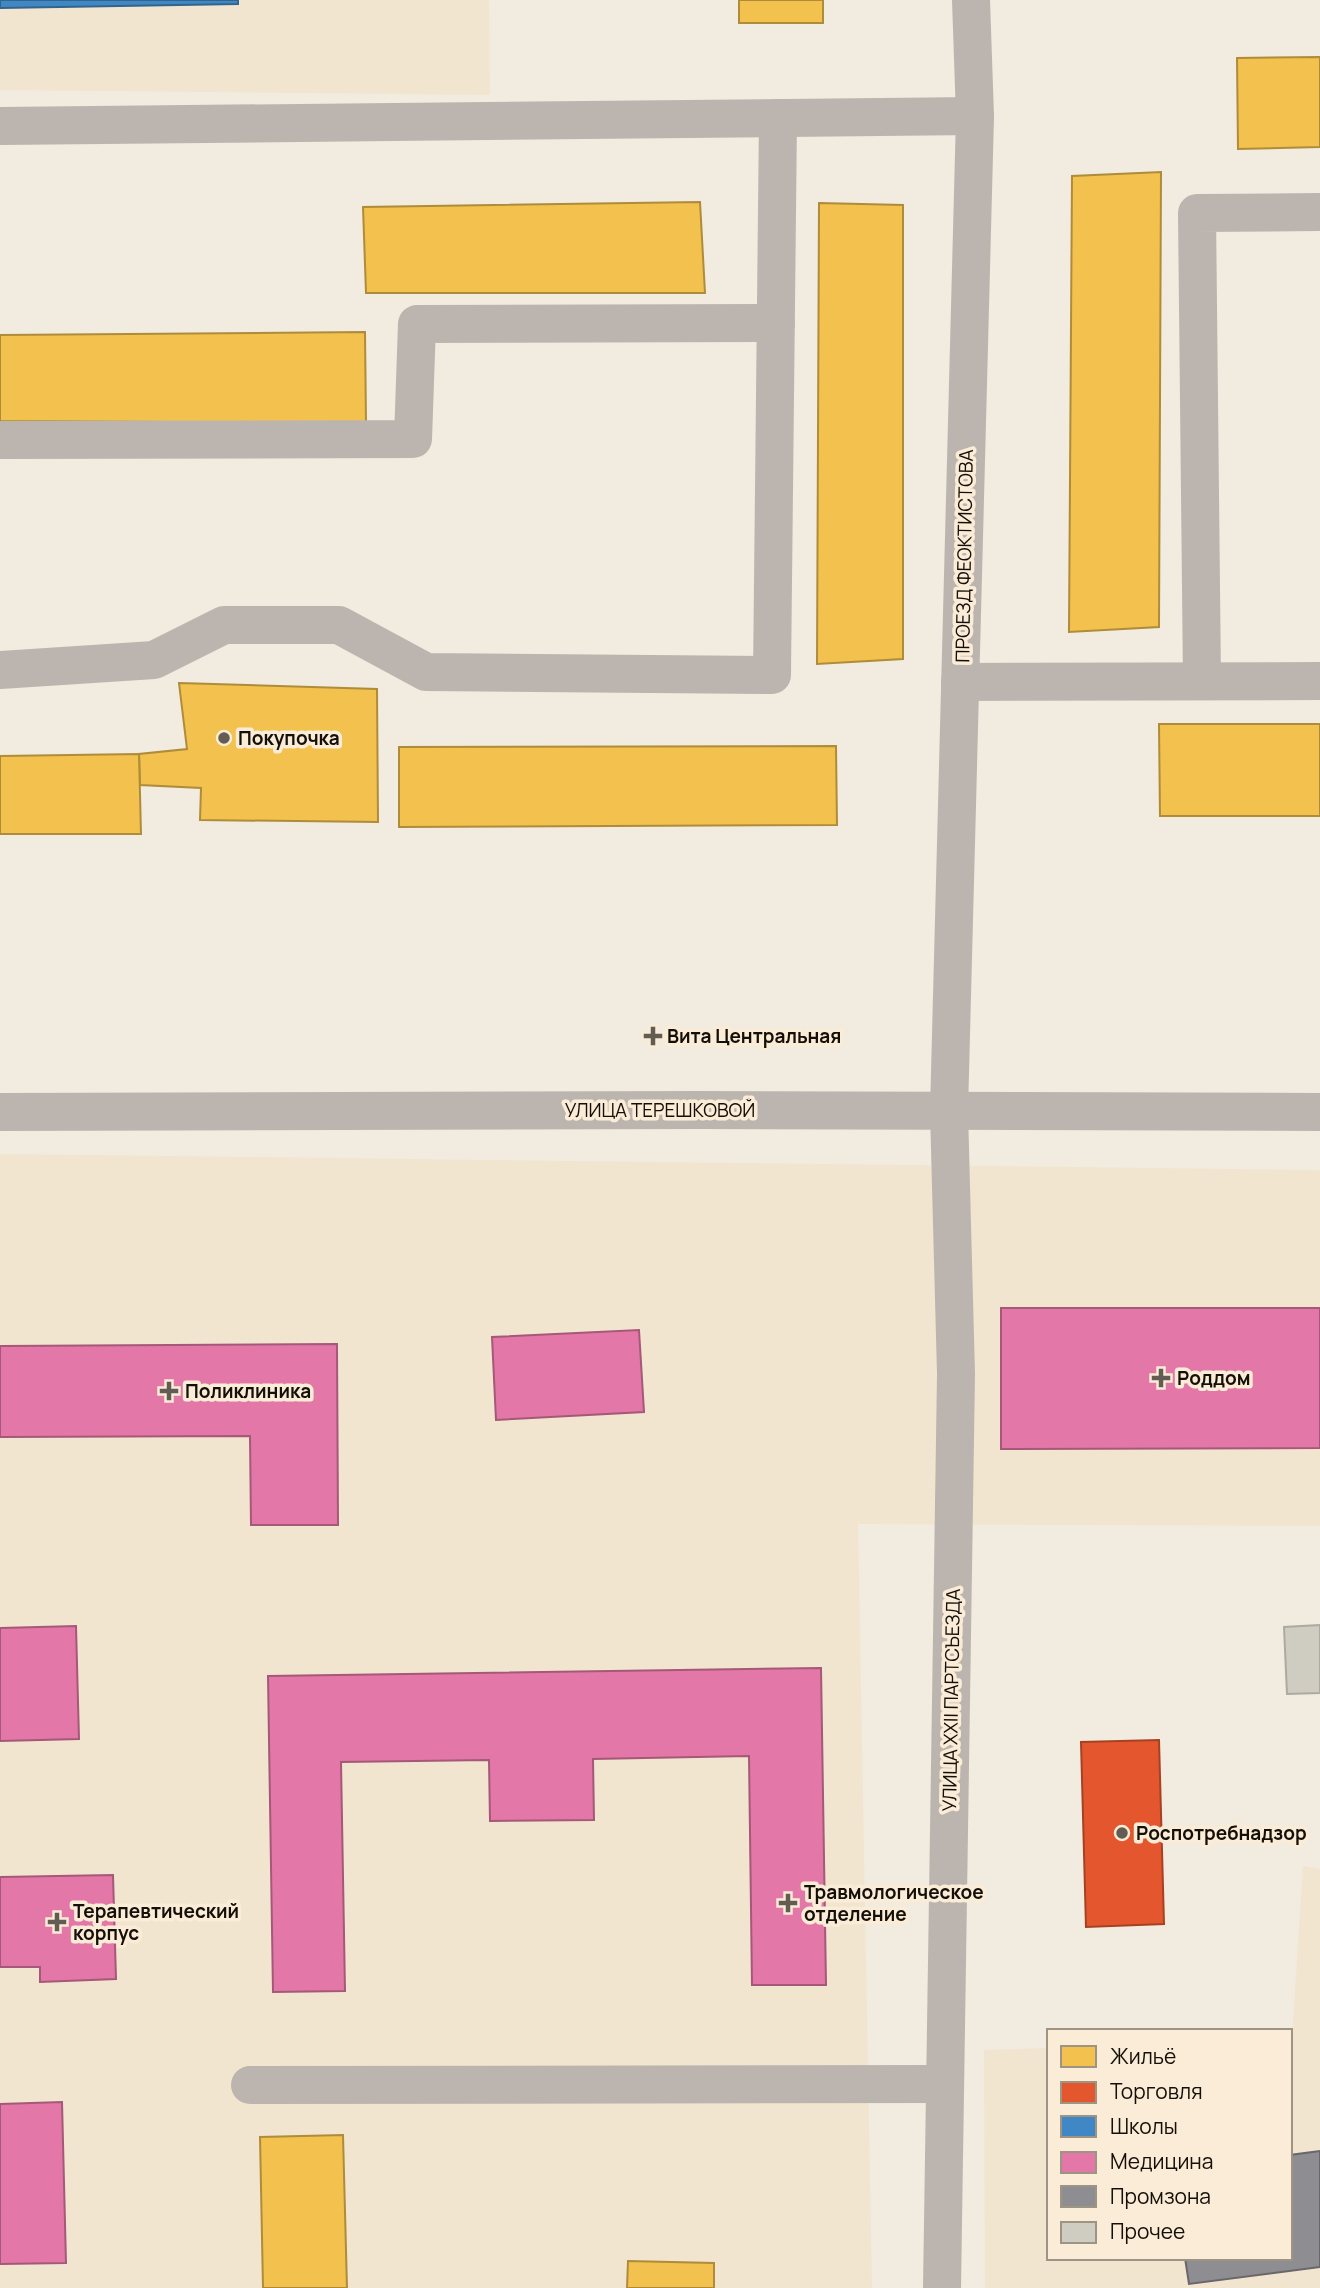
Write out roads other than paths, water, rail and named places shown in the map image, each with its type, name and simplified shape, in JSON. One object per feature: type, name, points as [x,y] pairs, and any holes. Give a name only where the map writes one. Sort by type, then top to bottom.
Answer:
[{"type":"street","name":"ПРОЕЗД ФЕОКТИСТОВА","points":[[949,1111],[975,116],[971,0]]},
{"type":"street","points":[[0,125],[975,116]]},
{"type":"street","points":[[0,670],[154,660],[224,625],[339,625],[426,672],[772,675],[778,118]]},
{"type":"street","points":[[1202,681],[1197,213],[1320,212]]},
{"type":"street","points":[[0,440],[413,439],[417,324],[776,323]]},
{"type":"street","points":[[960,682],[1320,681]]},
{"type":"street","name":"УЛИЦА XXII ПАРТСЪЕЗДА","points":[[942,2288],[956,1374],[949,1111]]},
{"type":"street","name":"УЛИЦА ТЕРЕШКОВОЙ","points":[[0,1112],[1320,1112]]},
{"type":"street","points":[[250,2085],[945,2084]]},
{"type":"place","name":"Покупочка","points":[[224,738]]},
{"type":"place","name":"Вита Центральная","points":[[653,1036]]},
{"type":"place","name":"Роддом","points":[[1161,1378]]},
{"type":"place","name":"Поликлиника","points":[[169,1391]]},
{"type":"place","name":"Роспотребнадзор","points":[[1122,1833]]},
{"type":"place","name":"Травмологическое отделение","points":[[788,1903]]},
{"type":"place","name":"Терапевтический корпус","points":[[57,1922]]}]
